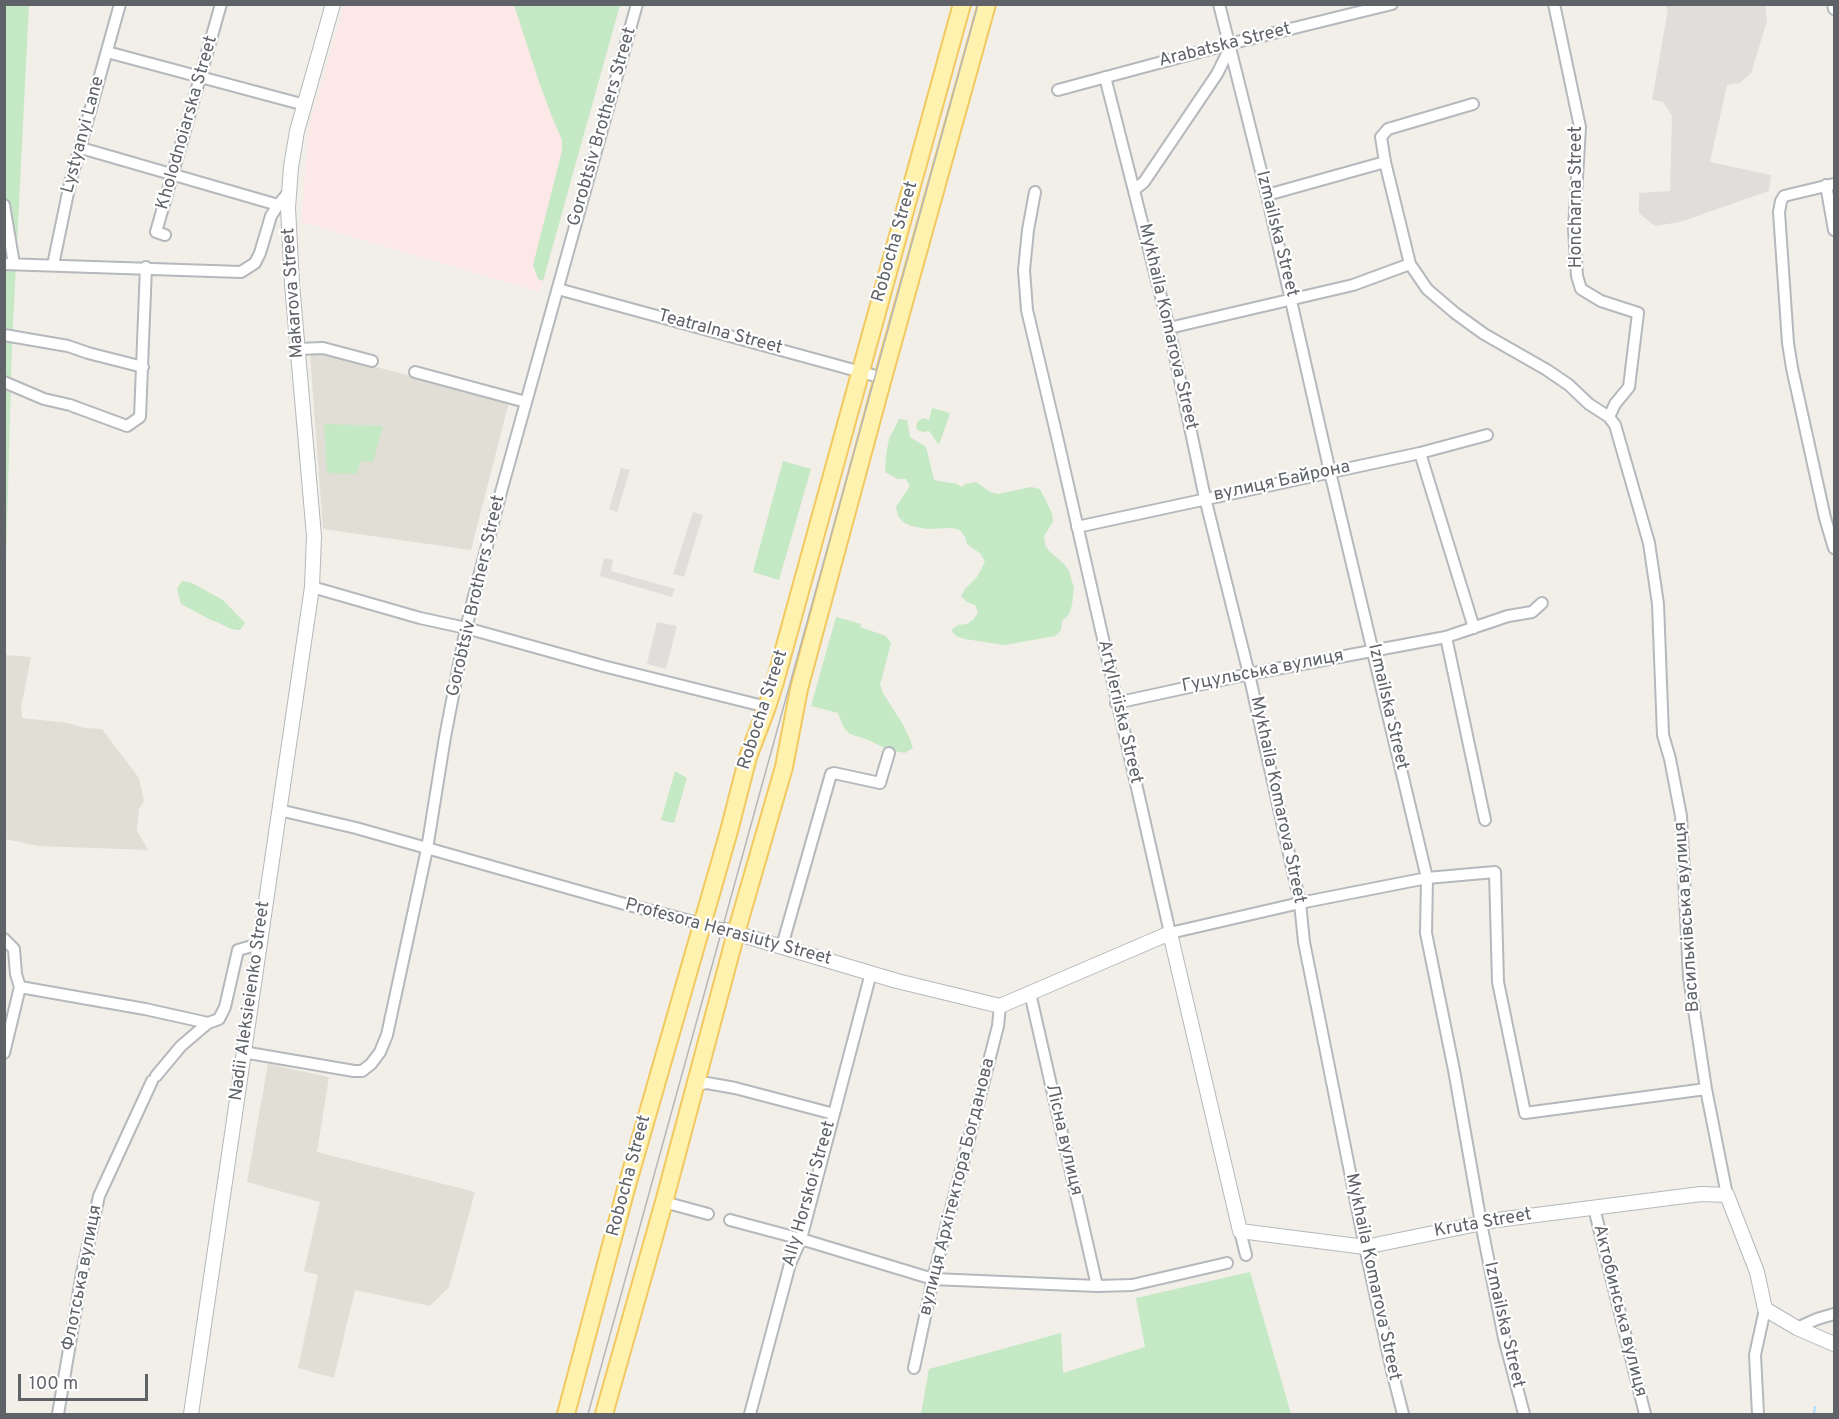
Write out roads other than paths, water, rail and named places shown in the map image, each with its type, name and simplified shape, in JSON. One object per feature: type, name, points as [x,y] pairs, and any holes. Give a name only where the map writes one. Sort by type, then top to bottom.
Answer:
[{"type":"main road","name":"Robocha Street","points":[[566,1414],[626,1189],[748,758],[767,707],[962,4]]},
{"type":"main road","name":"Robocha Street","points":[[604,1414],[695,1085],[730,931],[784,767],[798,696],[987,4]]},
{"type":"street","name":"Lystyanyi Lane","points":[[53,266],[70,183],[120,4]]},
{"type":"street","name":"Kholodnoiarska Street","points":[[165,235],[156,232],[221,4]]},
{"type":"street","name":"Gorobtsiv Brothers Street","points":[[243,1052],[362,1071],[380,1052],[387,1035],[427,849],[466,628],[501,492],[637,4]]},
{"type":"street","name":"Izmailska Street","points":[[1219,4],[1292,299],[1330,472],[1427,878],[1426,933],[1504,1338],[1524,1414]]},
{"type":"street","name":"Arabatska Street","points":[[1058,90],[1392,4]]},
{"type":"street","name":"Honcharna Street","points":[[1554,4],[1580,127],[1574,229],[1577,276],[1581,289],[1601,301],[1638,313],[1629,387],[1615,404],[1609,417]]},
{"type":"street","points":[[1833,4],[1834,9]]},
{"type":"street","name":"Makarova Street","points":[[312,587],[314,536],[288,227],[289,192],[294,149],[333,5]]},
{"type":"street","points":[[1134,190],[1144,182],[1217,74],[1230,46]]},
{"type":"street","points":[[107,52],[305,105]]},
{"type":"street","name":"Mykhaila Komarova Street","points":[[1105,77],[1169,328],[1205,498],[1249,674],[1300,903],[1304,942],[1365,1246],[1403,1414]]},
{"type":"street","points":[[1473,105],[1388,129],[1381,136],[1385,162],[1410,264],[1427,289],[1455,313],[1484,334],[1547,370],[1609,417]]},
{"type":"street","points":[[81,148],[278,205]]},
{"type":"street","points":[[1267,195],[1385,162]]},
{"type":"street","points":[[1834,230],[1830,184],[1785,196],[1780,201],[1788,343],[1818,489],[1834,548]]},
{"type":"street","points":[[4,205],[9,264],[241,272],[255,263],[258,258],[271,216],[289,192]]},
{"type":"street","name":"Artyleriiska Street","points":[[1035,192],[1023,270],[1027,310],[1116,703],[1240,1231]]},
{"type":"street","points":[[1169,328],[1353,285],[1410,264]]},
{"type":"street","points":[[4,382],[44,399],[70,405],[127,426],[140,417],[146,267]]},
{"type":"street","name":"Teatralna Street","points":[[558,289],[883,378]]},
{"type":"street","points":[[4,335],[68,346],[143,367]]},
{"type":"street","points":[[298,349],[323,348],[372,361]]},
{"type":"street","points":[[415,372],[526,402]]},
{"type":"street","name":"Васильківська вулиця","points":[[1609,417],[1615,425],[1649,543],[1658,603],[1663,735],[1681,816],[1689,978],[1706,1089],[1727,1195],[1757,1272],[1766,1309],[1755,1355],[1758,1414]]},
{"type":"street","name":"вулиця Байрона","points":[[1077,527],[1420,453],[1487,435]]},
{"type":"street","points":[[1420,453],[1474,628]]},
{"type":"street","points":[[312,587],[420,618],[767,707]]},
{"type":"street","name":"Nadii Aleksieienko Street","points":[[191,1414],[312,587]]},
{"type":"street","name":"Гуцульська вулиця","points":[[1116,703],[1249,674],[1446,637],[1509,616],[1532,612],[1542,603]]},
{"type":"street","points":[[1446,637],[1485,820]]},
{"type":"street","points":[[782,946],[831,774],[834,772],[880,783],[889,753]]},
{"type":"street","name":"Profesora Herasiuty Street","points":[[279,810],[356,828],[621,903],[730,931],[897,981],[1000,1006]]},
{"type":"street","points":[[1000,1006],[1170,933],[1300,903],[1427,878],[1495,872],[1498,982],[1525,1113],[1706,1089]]},
{"type":"street","points":[[4,939],[14,949],[16,974],[20,987],[4,1053]]},
{"type":"street","name":"Флотська вулиця","points":[[58,1414],[84,1262],[99,1196],[154,1078],[202,1021],[219,1019],[225,1007],[238,950],[259,944]]},
{"type":"street","name":"Ally Horskoi Street","points":[[750,1414],[790,1264],[801,1239],[871,973]]},
{"type":"street","points":[[20,987],[202,1021]]},
{"type":"street","name":"Лісна вулиця","points":[[1030,993],[1097,1286]]},
{"type":"street","name":"вулиця Архітектора Богданова","points":[[914,1368],[933,1280],[998,1026],[1000,1006]]},
{"type":"street","points":[[695,1085],[707,1083],[735,1088],[834,1114]]},
{"type":"street","name":"Kruta Street","points":[[1240,1231],[1365,1246],[1481,1223],[1701,1194],[1727,1195]]},
{"type":"street","points":[[664,1202],[708,1214]]},
{"type":"street","name":"Актобинська вулиця","points":[[1594,1208],[1645,1414]]},
{"type":"street","points":[[730,1220],[801,1239],[933,1280],[1097,1286],[1132,1285],[1227,1263]]},
{"type":"street","points":[[1240,1231],[1246,1255]]},
{"type":"street","points":[[1766,1309],[1797,1328],[1834,1344]]},
{"type":"street","points":[[1797,1328],[1834,1314]]},
{"type":"waterway","points":[[1814,1414],[1815,1407]]},
{"type":"tram line","points":[[588,1414],[978,4]]}]
